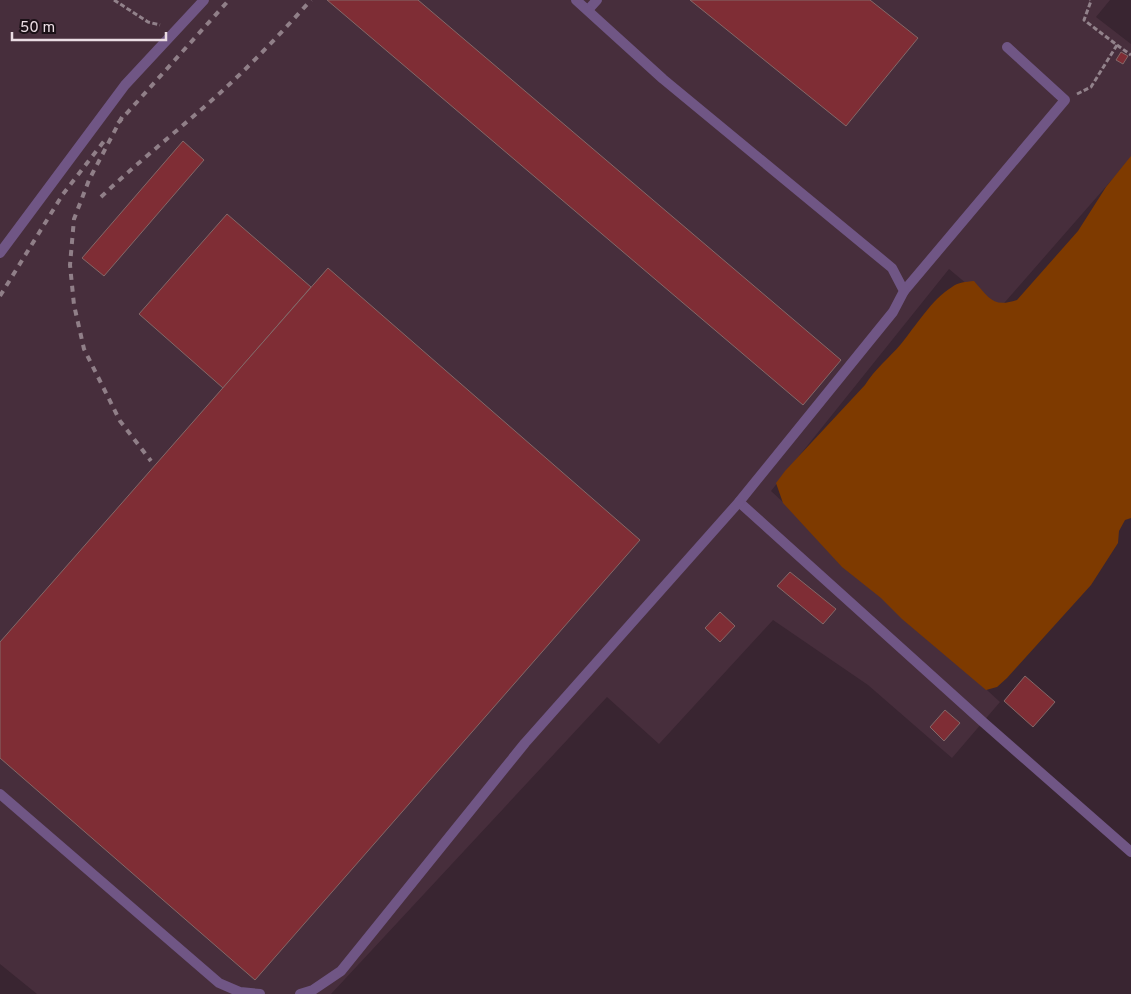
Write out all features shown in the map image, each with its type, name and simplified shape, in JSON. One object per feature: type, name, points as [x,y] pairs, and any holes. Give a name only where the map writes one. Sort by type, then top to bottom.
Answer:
[{"type":"lane","points":[[0,253],[125,85],[204,0]]},
{"type":"lane","points":[[576,0],[663,78],[892,268],[904,291]]},
{"type":"lane","points":[[588,10],[597,0]]},
{"type":"lane","points":[[300,994],[313,990],[341,971],[525,743],[739,502],[893,312],[904,291],[1065,100],[1007,46]]},
{"type":"lane","points":[[739,502],[983,722],[1131,852]]},
{"type":"lane","points":[[0,794],[219,983],[240,992],[260,994]]},
{"type":"path","points":[[114,0],[148,22],[178,28]]},
{"type":"path","points":[[1090,0],[1084,20],[1131,55]]},
{"type":"path","points":[[1065,100],[1091,87],[1117,45]]},
{"type":"shaded area","points":[[0,0],[1110,0],[1096,17],[1131,44],[1131,158],[998,310],[949,269],[771,491],[1000,702],[952,758],[868,685],[773,620],[659,744],[607,697],[331,994],[37,994],[0,964]]},
{"type":"shaded area","points":[[1131,156],[1131,518],[1125,520],[1119,531],[1118,543],[1091,585],[1007,678],[997,687],[986,690],[902,619],[881,598],[842,567],[783,503],[776,483],[865,385],[945,292],[962,282],[974,281],[992,300],[1002,303],[1017,300],[1078,231],[1106,187]]},
{"type":"building","points":[[327,0],[418,0],[841,360],[803,405]]},
{"type":"building","points":[[690,0],[870,0],[918,38],[846,126]]},
{"type":"building","points":[[1121,52],[1128,56],[1123,64],[1116,60]]},
{"type":"building","points":[[183,141],[204,160],[104,276],[82,258]]},
{"type":"building","points":[[227,214],[311,287],[223,388],[139,314]]},
{"type":"building","points":[[328,268],[640,540],[255,980],[0,758],[0,642]]},
{"type":"building","points":[[790,572],[836,609],[823,624],[777,586]]},
{"type":"building","points":[[720,612],[735,626],[720,642],[705,628]]},
{"type":"building","points":[[1025,676],[1055,702],[1033,727],[1004,701]]},
{"type":"building","points":[[945,710],[960,723],[944,741],[930,727]]},
{"type":"railway","points":[[118,123],[229,0]]},
{"type":"railway","points":[[101,197],[232,82],[267,48],[311,0]]},
{"type":"railway","points":[[122,117],[89,180],[74,219],[70,265],[74,305],[84,349],[120,421],[151,461]]},
{"type":"railway","points":[[0,296],[63,194],[105,140]]}]
